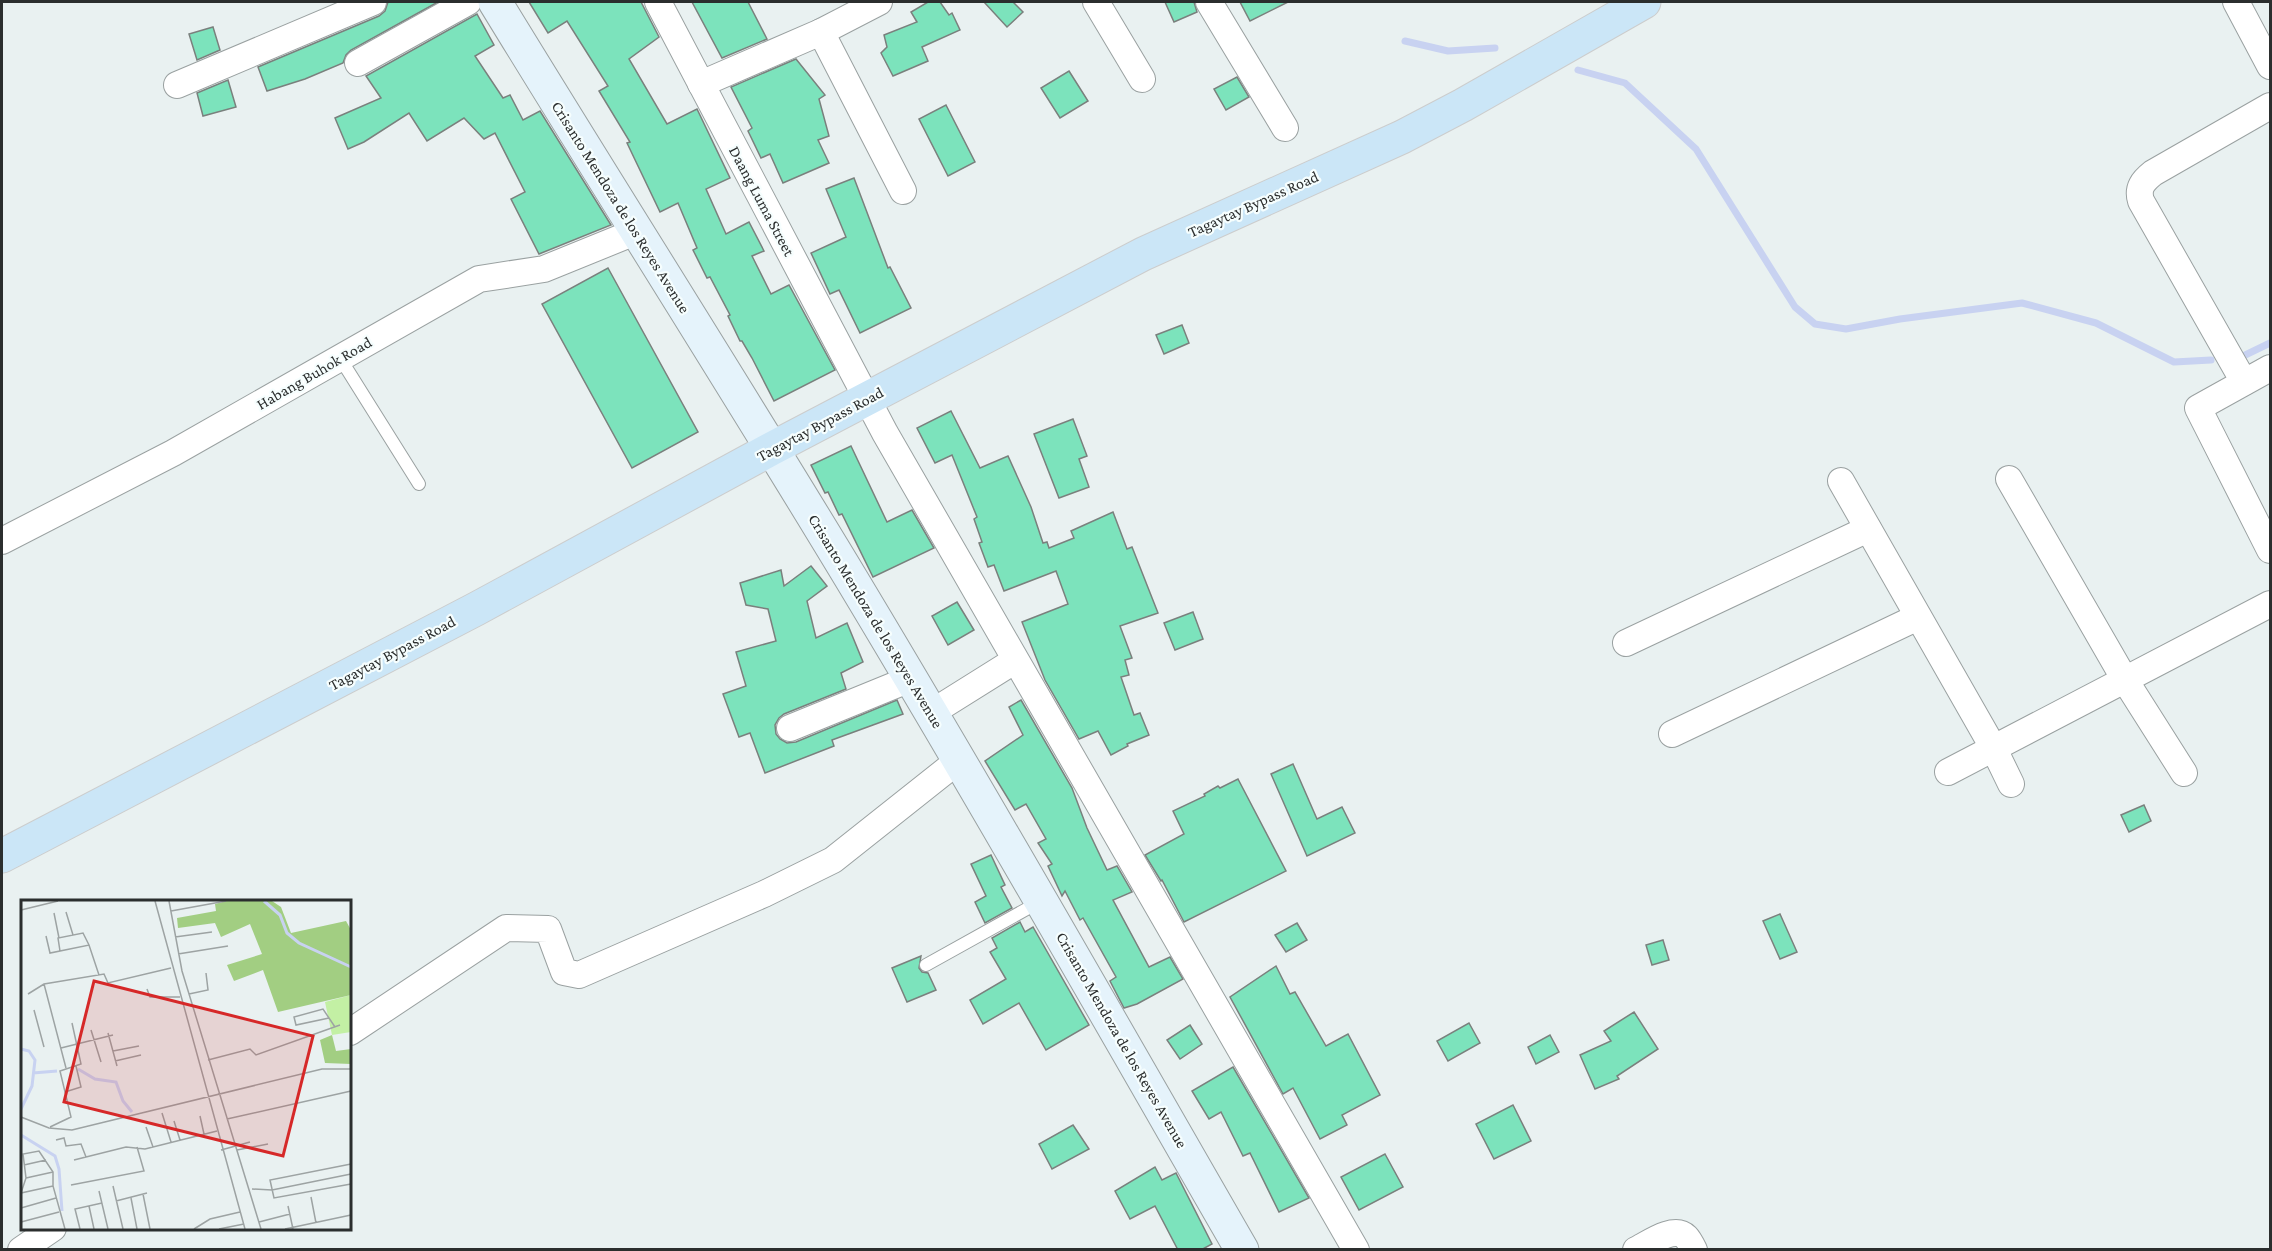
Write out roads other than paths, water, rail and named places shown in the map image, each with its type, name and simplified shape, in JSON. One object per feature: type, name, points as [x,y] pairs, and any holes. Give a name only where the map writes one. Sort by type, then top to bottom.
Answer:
[{"type":"main road","name":"Crisanto Mendoza de los Reyes Avenue","points":[[495,2],[931,713],[1042,900],[1116,1034],[1242,1250]]},
{"type":"main road","name":"Tagaytay Bypass Road","points":[[2,856],[466,614],[771,449],[1143,254],[1402,137],[1644,2]]},
{"type":"street","points":[[177,85],[373,2]]},
{"type":"street","points":[[358,63],[468,2]]},
{"type":"street","name":"Daang Luma Street","points":[[658,2],[867,400],[1014,661],[1356,1250]]},
{"type":"street","points":[[700,84],[821,32],[879,2]]},
{"type":"street","points":[[1096,2],[1142,79]]},
{"type":"street","points":[[1209,2],[1285,128]]},
{"type":"street","points":[[2236,2],[2271,66]]},
{"type":"street","points":[[821,32],[903,191]]},
{"type":"street","points":[[2244,382],[2140,201],[2139,191],[2143,181],[2153,173],[2271,106]]},
{"type":"street","name":"Habang Buhok Road","points":[[2,541],[173,453],[479,279],[544,268],[635,232]]},
{"type":"street","points":[[2271,368],[2198,408],[2271,550]]},
{"type":"street","points":[[2009,479],[2125,680],[2184,773]]},
{"type":"street","points":[[1841,481],[1994,748],[2011,784]]},
{"type":"street","points":[[1626,644],[1868,529]]},
{"type":"street","points":[[1948,772],[2271,604]]},
{"type":"street","points":[[1672,734],[1918,617]]},
{"type":"street","points":[[931,713],[1014,661]]},
{"type":"street","points":[[790,728],[910,679]]},
{"type":"street","points":[[351,1031],[506,928],[548,929],[564,972],[579,975],[764,894],[833,860],[958,760]]},
{"type":"street","points":[[21,1250],[50,1230]]},
{"type":"street","points":[[1635,1250],[1672,1233],[1680,1233],[1686,1237],[1694,1250]]},
{"type":"lane","points":[[340,358],[419,484]]},
{"type":"lane","points":[[926,964],[1042,900]]},
{"type":"waterway","points":[[1405,41],[1448,51],[1495,48]]},
{"type":"waterway","points":[[1578,70],[1625,83],[1696,149],[1795,307],[1815,324],[1846,329],[1900,319],[2022,303],[2096,323],[2174,362],[2211,360]]},
{"type":"waterway","points":[[2237,359],[2270,343]]}]
